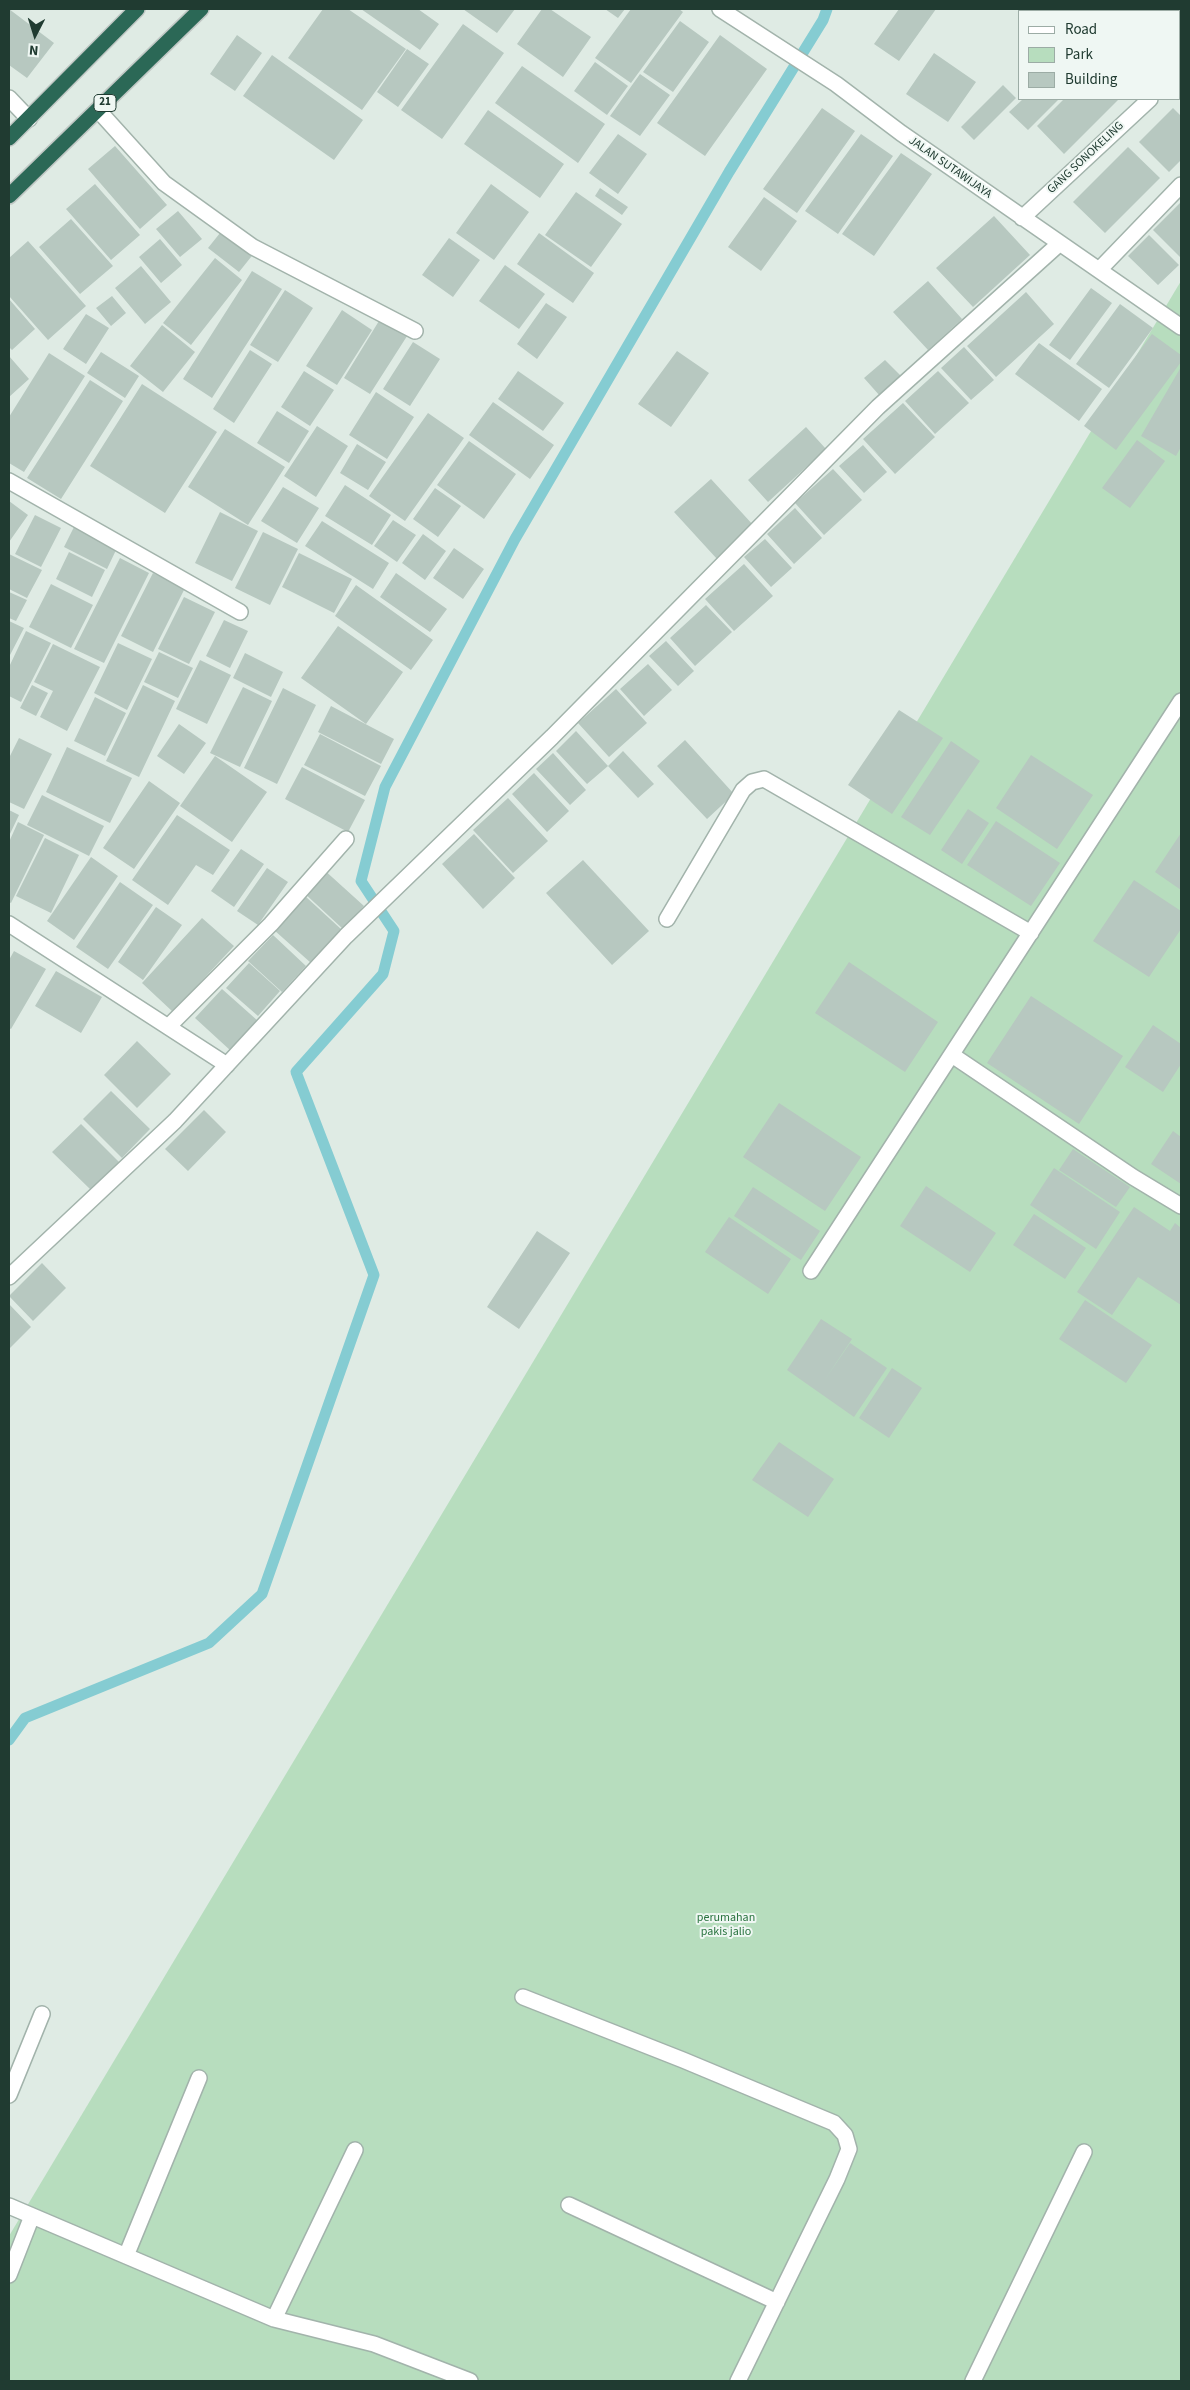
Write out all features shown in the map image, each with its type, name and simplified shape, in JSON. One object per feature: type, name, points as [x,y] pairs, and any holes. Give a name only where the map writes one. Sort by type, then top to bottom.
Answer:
[{"type":"highway","points":[[9,138],[29,120],[137,9]]},
{"type":"highway","name":"21","points":[[9,196],[201,9]]},
{"type":"street","name":"JALAN SUTAWIJAYA","points":[[720,9],[768,42],[836,84],[901,133],[1181,327]]},
{"type":"street","points":[[9,98],[29,120]]},
{"type":"street","name":"GANG SONOKELING","points":[[1022,218],[1149,100]]},
{"type":"street","points":[[98,110],[164,183],[253,247],[415,331]]},
{"type":"street","points":[[1098,270],[1181,185]]},
{"type":"street","points":[[9,1277],[175,1120],[346,936],[552,737],[878,406],[1060,243]]},
{"type":"street","points":[[9,481],[240,612]]},
{"type":"street","points":[[811,1271],[1181,701]]},
{"type":"street","points":[[667,919],[742,790],[752,782],[764,779],[1031,933]]},
{"type":"street","points":[[169,1026],[271,924],[346,839]]},
{"type":"street","points":[[9,924],[228,1064]]},
{"type":"street","points":[[952,1055],[1181,1206]]},
{"type":"street","points":[[523,1997],[834,2123],[845,2135],[849,2149],[738,2381]]},
{"type":"street","points":[[9,2095],[42,2014]]},
{"type":"street","points":[[126,2256],[199,2078]]},
{"type":"street","points":[[274,2319],[355,2150]]},
{"type":"street","points":[[973,2381],[1084,2152]]},
{"type":"street","points":[[569,2205],[776,2302]]},
{"type":"street","points":[[9,2206],[274,2319],[374,2344],[470,2381]]},
{"type":"street","points":[[9,2274],[32,2216]]},
{"type":"green space","name":"perumahan pakis jalio","points":[[1181,281],[1181,2381],[9,2381],[9,2236]]},
{"type":"building","points":[[9,9],[54,43],[27,78],[9,65]]},
{"type":"building","points":[[323,9],[348,9],[406,49],[362,110],[288,58]]},
{"type":"building","points":[[361,9],[418,9],[439,24],[420,50]]},
{"type":"building","points":[[463,9],[515,9],[497,33]]},
{"type":"building","points":[[542,9],[550,9],[591,37],[563,77],[517,44]]},
{"type":"building","points":[[605,9],[625,9],[618,18]]},
{"type":"building","points":[[631,9],[679,9],[683,12],[631,83],[595,58]]},
{"type":"building","points":[[899,9],[936,9],[899,61],[874,44]]},
{"type":"building","points":[[680,21],[709,42],[673,92],[643,72]]},
{"type":"building","points":[[463,24],[504,53],[442,139],[401,110]]},
{"type":"building","points":[[237,35],[262,53],[235,91],[210,74]]},
{"type":"building","points":[[720,35],[767,69],[705,156],[657,123]]},
{"type":"building","points":[[407,49],[429,64],[398,107],[377,92]]},
{"type":"building","points":[[934,53],[976,82],[948,122],[906,94]]},
{"type":"building","points":[[272,55],[363,120],[334,160],[243,96]]},
{"type":"building","points":[[595,62],[628,86],[607,115],[574,91]]},
{"type":"building","points":[[522,66],[605,124],[578,163],[495,103]]},
{"type":"building","points":[[640,74],[670,95],[640,136],[610,116]]},
{"type":"building","points":[[1003,85],[1016,98],[974,140],[961,127]]},
{"type":"building","points":[[1022,100],[1058,100],[1028,130],[1009,112]]},
{"type":"building","points":[[1063,100],[1118,100],[1064,154],[1037,126]]},
{"type":"building","points":[[822,108],[855,131],[797,213],[763,189]]},
{"type":"building","points":[[1173,108],[1181,116],[1181,160],[1169,172],[1139,142]]},
{"type":"building","points":[[488,110],[564,164],[540,198],[464,144]]},
{"type":"building","points":[[618,134],[647,154],[618,194],[589,173]]},
{"type":"building","points":[[861,134],[893,156],[838,234],[805,211]]},
{"type":"building","points":[[115,146],[167,205],[140,229],[88,169]]},
{"type":"building","points":[[1128,147],[1160,178],[1105,233],[1073,202]]},
{"type":"building","points":[[901,153],[932,174],[874,256],[842,234]]},
{"type":"building","points":[[95,184],[140,235],[111,260],[66,209]]},
{"type":"building","points":[[491,184],[529,212],[494,260],[456,233]]},
{"type":"building","points":[[600,188],[628,207],[622,215],[595,196]]},
{"type":"building","points":[[576,192],[622,224],[591,267],[545,235]]},
{"type":"building","points":[[764,197],[797,221],[761,271],[728,247]]},
{"type":"building","points":[[1181,202],[1181,258],[1153,230]]},
{"type":"building","points":[[178,211],[202,239],[180,257],[156,229]]},
{"type":"building","points":[[994,216],[1030,255],[973,307],[936,268]]},
{"type":"building","points":[[71,219],[113,266],[80,294],[39,247]]},
{"type":"building","points":[[224,228],[255,252],[239,272],[208,248]]},
{"type":"building","points":[[539,233],[594,273],[573,303],[517,264]]},
{"type":"building","points":[[1149,235],[1179,265],[1158,285],[1128,256]]},
{"type":"building","points":[[449,238],[480,260],[453,297],[422,275]]},
{"type":"building","points":[[160,239],[182,265],[161,283],[139,257]]},
{"type":"building","points":[[28,241],[86,306],[48,340],[9,296],[9,258]]},
{"type":"building","points":[[215,258],[242,280],[191,345],[163,323]]},
{"type":"building","points":[[505,265],[545,294],[519,329],[479,301]]},
{"type":"building","points":[[141,266],[171,302],[145,324],[115,288]]},
{"type":"building","points":[[252,271],[282,289],[212,398],[183,379]]},
{"type":"building","points":[[928,281],[962,319],[928,350],[893,312]]},
{"type":"building","points":[[1091,288],[1112,303],[1070,360],[1049,345]]},
{"type":"building","points":[[285,290],[313,308],[278,362],[250,345]]},
{"type":"building","points":[[1026,292],[1054,324],[996,377],[967,346]]},
{"type":"building","points":[[112,296],[126,313],[111,326],[96,308]]},
{"type":"building","points":[[9,299],[35,329],[12,350],[9,347]]},
{"type":"building","points":[[546,303],[567,317],[537,359],[517,344]]},
{"type":"building","points":[[1120,304],[1153,328],[1109,388],[1076,364]]},
{"type":"building","points":[[342,310],[372,330],[337,385],[306,366]]},
{"type":"building","points":[[86,314],[109,328],[86,364],[63,349]]},
{"type":"building","points":[[382,316],[409,333],[370,394],[344,378]]},
{"type":"building","points":[[162,325],[195,352],[163,392],[130,366]]},
{"type":"building","points":[[1152,334],[1181,355],[1181,362],[1116,450],[1084,426]]},
{"type":"building","points":[[413,342],[440,359],[410,406],[383,389]]},
{"type":"building","points":[[1039,343],[1102,389],[1079,421],[1015,374]]},
{"type":"building","points":[[964,347],[994,380],[971,400],[941,368]]},
{"type":"building","points":[[250,350],[272,364],[234,423],[213,409]]},
{"type":"building","points":[[677,351],[709,373],[671,427],[638,404]]},
{"type":"building","points":[[101,352],[139,376],[125,398],[87,373]]},
{"type":"building","points":[[49,353],[85,376],[24,472],[9,463],[9,417]]},
{"type":"building","points":[[9,356],[29,379],[9,397]]},
{"type":"building","points":[[885,360],[901,376],[880,396],[864,378]]},
{"type":"building","points":[[1181,367],[1181,447],[1176,456],[1141,436]]},
{"type":"building","points":[[304,371],[334,390],[310,426],[281,407]]},
{"type":"building","points":[[518,371],[564,403],[543,431],[498,399]]},
{"type":"building","points":[[938,371],[969,403],[935,434],[905,401]]},
{"type":"building","points":[[90,380],[123,401],[61,499],[27,478]]},
{"type":"building","points":[[142,384],[217,432],[165,513],[90,466]]},
{"type":"building","points":[[376,392],[414,417],[387,459],[349,435]]},
{"type":"building","points":[[493,402],[554,445],[530,479],[469,435]]},
{"type":"building","points":[[903,403],[935,437],[895,474],[863,439]]},
{"type":"building","points":[[277,411],[309,431],[289,463],[257,443]]},
{"type":"building","points":[[428,413],[464,438],[405,521],[369,496]]},
{"type":"building","points":[[317,426],[348,446],[316,497],[284,476]]},
{"type":"building","points":[[806,427],[826,449],[768,502],[748,480]]},
{"type":"building","points":[[225,429],[285,467],[248,525],[188,487]]},
{"type":"building","points":[[1137,440],[1165,461],[1130,508],[1102,488]]},
{"type":"building","points":[[469,441],[516,474],[484,519],[437,485]]},
{"type":"building","points":[[357,444],[386,462],[368,490],[340,473]]},
{"type":"building","points":[[863,445],[887,472],[864,493],[839,466]]},
{"type":"building","points":[[833,469],[862,500],[824,535],[795,503]]},
{"type":"building","points":[[711,479],[754,526],[717,559],[674,512]]},
{"type":"building","points":[[345,485],[391,515],[372,545],[325,516]]},
{"type":"building","points":[[283,487],[319,508],[297,543],[261,521]]},
{"type":"building","points":[[435,488],[461,506],[438,537],[413,519]]},
{"type":"building","points":[[9,501],[28,515],[9,542]]},
{"type":"building","points":[[795,508],[822,538],[794,564],[767,534]]},
{"type":"building","points":[[220,512],[258,531],[232,581],[195,563]]},
{"type":"building","points":[[35,515],[61,528],[41,567],[15,554]]},
{"type":"building","points":[[393,520],[416,535],[397,562],[374,546]]},
{"type":"building","points":[[322,521],[389,563],[373,589],[305,546]]},
{"type":"building","points":[[74,527],[117,548],[107,569],[64,547]]},
{"type":"building","points":[[263,532],[298,549],[270,605],[235,588]]},
{"type":"building","points":[[423,534],[446,551],[425,580],[402,563]]},
{"type":"building","points":[[765,539],[792,568],[771,587],[744,557]]},
{"type":"building","points":[[454,548],[484,569],[463,599],[433,578]]},
{"type":"building","points":[[69,552],[105,570],[92,597],[56,579]]},
{"type":"building","points":[[299,553],[352,579],[334,613],[282,587]]},
{"type":"building","points":[[9,554],[42,570],[27,598],[9,589]]},
{"type":"building","points":[[120,558],[149,573],[104,663],[74,649]]},
{"type":"building","points":[[744,564],[773,596],[734,631],[705,599]]},
{"type":"building","points":[[153,573],[185,588],[153,652],[121,636]]},
{"type":"building","points":[[396,573],[447,609],[430,632],[380,597]]},
{"type":"building","points":[[51,584],[93,605],[71,648],[29,627]]},
{"type":"building","points":[[356,585],[433,640],[411,670],[335,616]]},
{"type":"building","points":[[9,592],[27,600],[16,621],[9,618]]},
{"type":"building","points":[[184,597],[215,612],[189,664],[158,649]]},
{"type":"building","points":[[706,605],[732,632],[695,666],[670,638]]},
{"type":"building","points":[[224,620],[248,631],[230,668],[206,656]]},
{"type":"building","points":[[9,621],[24,628],[9,657]]},
{"type":"building","points":[[338,626],[403,672],[366,724],[301,678]]},
{"type":"building","points":[[26,631],[51,643],[21,702],[9,696],[9,667]]},
{"type":"building","points":[[666,641],[694,671],[678,686],[649,656]]},
{"type":"building","points":[[118,643],[152,659],[127,710],[94,693]]},
{"type":"building","points":[[53,644],[100,667],[67,731],[40,717],[53,691],[34,682]]},
{"type":"building","points":[[159,652],[193,668],[178,698],[144,682]]},
{"type":"building","points":[[245,653],[283,672],[271,697],[233,678]]},
{"type":"building","points":[[200,660],[231,675],[207,724],[176,709]]},
{"type":"building","points":[[648,664],[672,690],[644,716],[620,689]]},
{"type":"building","points":[[32,685],[48,693],[36,716],[20,708]]},
{"type":"building","points":[[143,685],[175,701],[139,777],[106,761]]},
{"type":"building","points":[[243,687],[272,701],[240,767],[210,753]]},
{"type":"building","points":[[283,688],[316,705],[277,784],[244,768]]},
{"type":"building","points":[[616,689],[647,723],[609,757],[578,723]]},
{"type":"building","points":[[95,697],[126,713],[105,756],[74,741]]},
{"type":"building","points":[[331,706],[394,739],[381,764],[318,732]]},
{"type":"building","points":[[899,710],[943,738],[892,814],[848,785]]},
{"type":"building","points":[[179,724],[206,743],[184,774],[157,756]]},
{"type":"building","points":[[576,731],[608,766],[587,784],[556,751]]},
{"type":"building","points":[[320,734],[381,766],[365,796],[304,765]]},
{"type":"building","points":[[19,738],[52,754],[24,809],[9,802],[9,758]]},
{"type":"building","points":[[685,740],[734,794],[707,819],[657,766]]},
{"type":"building","points":[[951,741],[980,761],[930,835],[901,817]]},
{"type":"building","points":[[67,747],[132,778],[110,823],[46,792]]},
{"type":"building","points":[[623,751],[654,784],[638,798],[608,766]]},
{"type":"building","points":[[553,753],[586,790],[570,805],[536,769]]},
{"type":"building","points":[[1031,755],[1093,795],[1057,849],[996,808]]},
{"type":"building","points":[[215,756],[267,792],[232,842],[180,806]]},
{"type":"building","points":[[302,767],[365,800],[348,832],[285,799]]},
{"type":"building","points":[[534,773],[569,811],[547,832],[512,794]]},
{"type":"building","points":[[149,781],[180,803],[134,869],[103,848]]},
{"type":"building","points":[[42,795],[104,826],[89,856],[27,825]]},
{"type":"building","points":[[508,798],[548,841],[513,873],[473,830]]},
{"type":"building","points":[[968,809],[989,823],[962,864],[941,850]]},
{"type":"building","points":[[9,810],[19,815],[9,836]]},
{"type":"building","points":[[177,815],[230,850],[213,875],[196,865],[168,905],[132,880]]},
{"type":"building","points":[[996,821],[1060,863],[1031,906],[967,865]]},
{"type":"building","points":[[18,822],[44,835],[11,903],[9,902],[9,842]]},
{"type":"building","points":[[1181,833],[1181,890],[1155,872]]},
{"type":"building","points":[[474,834],[515,878],[483,909],[442,864]]},
{"type":"building","points":[[45,838],[79,855],[51,913],[16,896]]},
{"type":"building","points":[[241,849],[264,864],[234,907],[211,891]]},
{"type":"building","points":[[91,857],[118,876],[74,940],[47,921]]},
{"type":"building","points":[[583,860],[649,931],[612,965],[546,893]]},
{"type":"building","points":[[267,868],[288,882],[258,925],[237,911]]},
{"type":"building","points":[[322,868],[364,906],[343,929],[302,891]]},
{"type":"building","points":[[1134,880],[1181,911],[1181,929],[1149,977],[1093,941]]},
{"type":"building","points":[[120,882],[153,905],[108,969],[76,947]]},
{"type":"building","points":[[305,896],[342,930],[311,963],[274,930]]},
{"type":"building","points":[[156,907],[182,925],[143,980],[118,962]]},
{"type":"building","points":[[202,918],[234,946],[173,1012],[142,983]]},
{"type":"building","points":[[273,935],[306,966],[282,992],[248,961]]},
{"type":"building","points":[[14,951],[46,969],[11,1029],[9,1028],[9,960]]},
{"type":"building","points":[[849,962],[938,1022],[905,1072],[815,1013]]},
{"type":"building","points":[[249,963],[280,991],[258,1016],[226,988]]},
{"type":"building","points":[[56,971],[102,997],[81,1033],[35,1006]]},
{"type":"building","points":[[222,989],[258,1021],[231,1051],[195,1018]]},
{"type":"building","points":[[1031,996],[1123,1056],[1079,1124],[987,1063]]},
{"type":"building","points":[[1153,1025],[1181,1044],[1181,1064],[1163,1092],[1125,1067]]},
{"type":"building","points":[[137,1041],[171,1074],[137,1108],[104,1075]]},
{"type":"building","points":[[111,1091],[150,1129],[122,1158],[83,1119]]},
{"type":"building","points":[[779,1103],[861,1157],[825,1211],[743,1157]]},
{"type":"building","points":[[204,1110],[226,1132],[188,1171],[165,1149]]},
{"type":"building","points":[[81,1124],[119,1162],[91,1190],[52,1152]]},
{"type":"building","points":[[1173,1131],[1181,1137],[1181,1184],[1151,1164]]},
{"type":"building","points":[[1073,1149],[1130,1187],[1116,1207],[1059,1170]]},
{"type":"building","points":[[1054,1168],[1120,1212],[1096,1249],[1030,1205]]},
{"type":"building","points":[[926,1186],[996,1233],[970,1272],[900,1226]]},
{"type":"building","points":[[753,1187],[820,1231],[801,1260],[734,1216]]},
{"type":"building","points":[[1134,1207],[1170,1231],[1175,1223],[1181,1228],[1181,1305],[1138,1277],[1112,1315],[1077,1292]]},
{"type":"building","points":[[1034,1214],[1086,1248],[1065,1279],[1013,1245]]},
{"type":"building","points":[[729,1217],[791,1259],[768,1294],[705,1252]]},
{"type":"building","points":[[537,1231],[570,1253],[519,1329],[487,1307]]},
{"type":"building","points":[[42,1263],[66,1288],[33,1321],[9,1296]]},
{"type":"building","points":[[1085,1300],[1152,1345],[1126,1383],[1059,1339]]},
{"type":"building","points":[[9,1304],[31,1327],[10,1348],[9,1347]]},
{"type":"building","points":[[821,1319],[852,1339],[824,1381],[850,1343],[887,1368],[854,1417],[787,1370]]},
{"type":"building","points":[[892,1368],[922,1388],[889,1438],[859,1418]]},
{"type":"building","points":[[779,1442],[834,1479],[808,1517],[752,1480]]},
{"type":"waterway","points":[[9,1740],[25,1718],[209,1643],[262,1594],[374,1275],[296,1072],[383,974],[394,931],[361,881],[385,787],[515,539],[729,172],[823,20],[827,9]]}]
